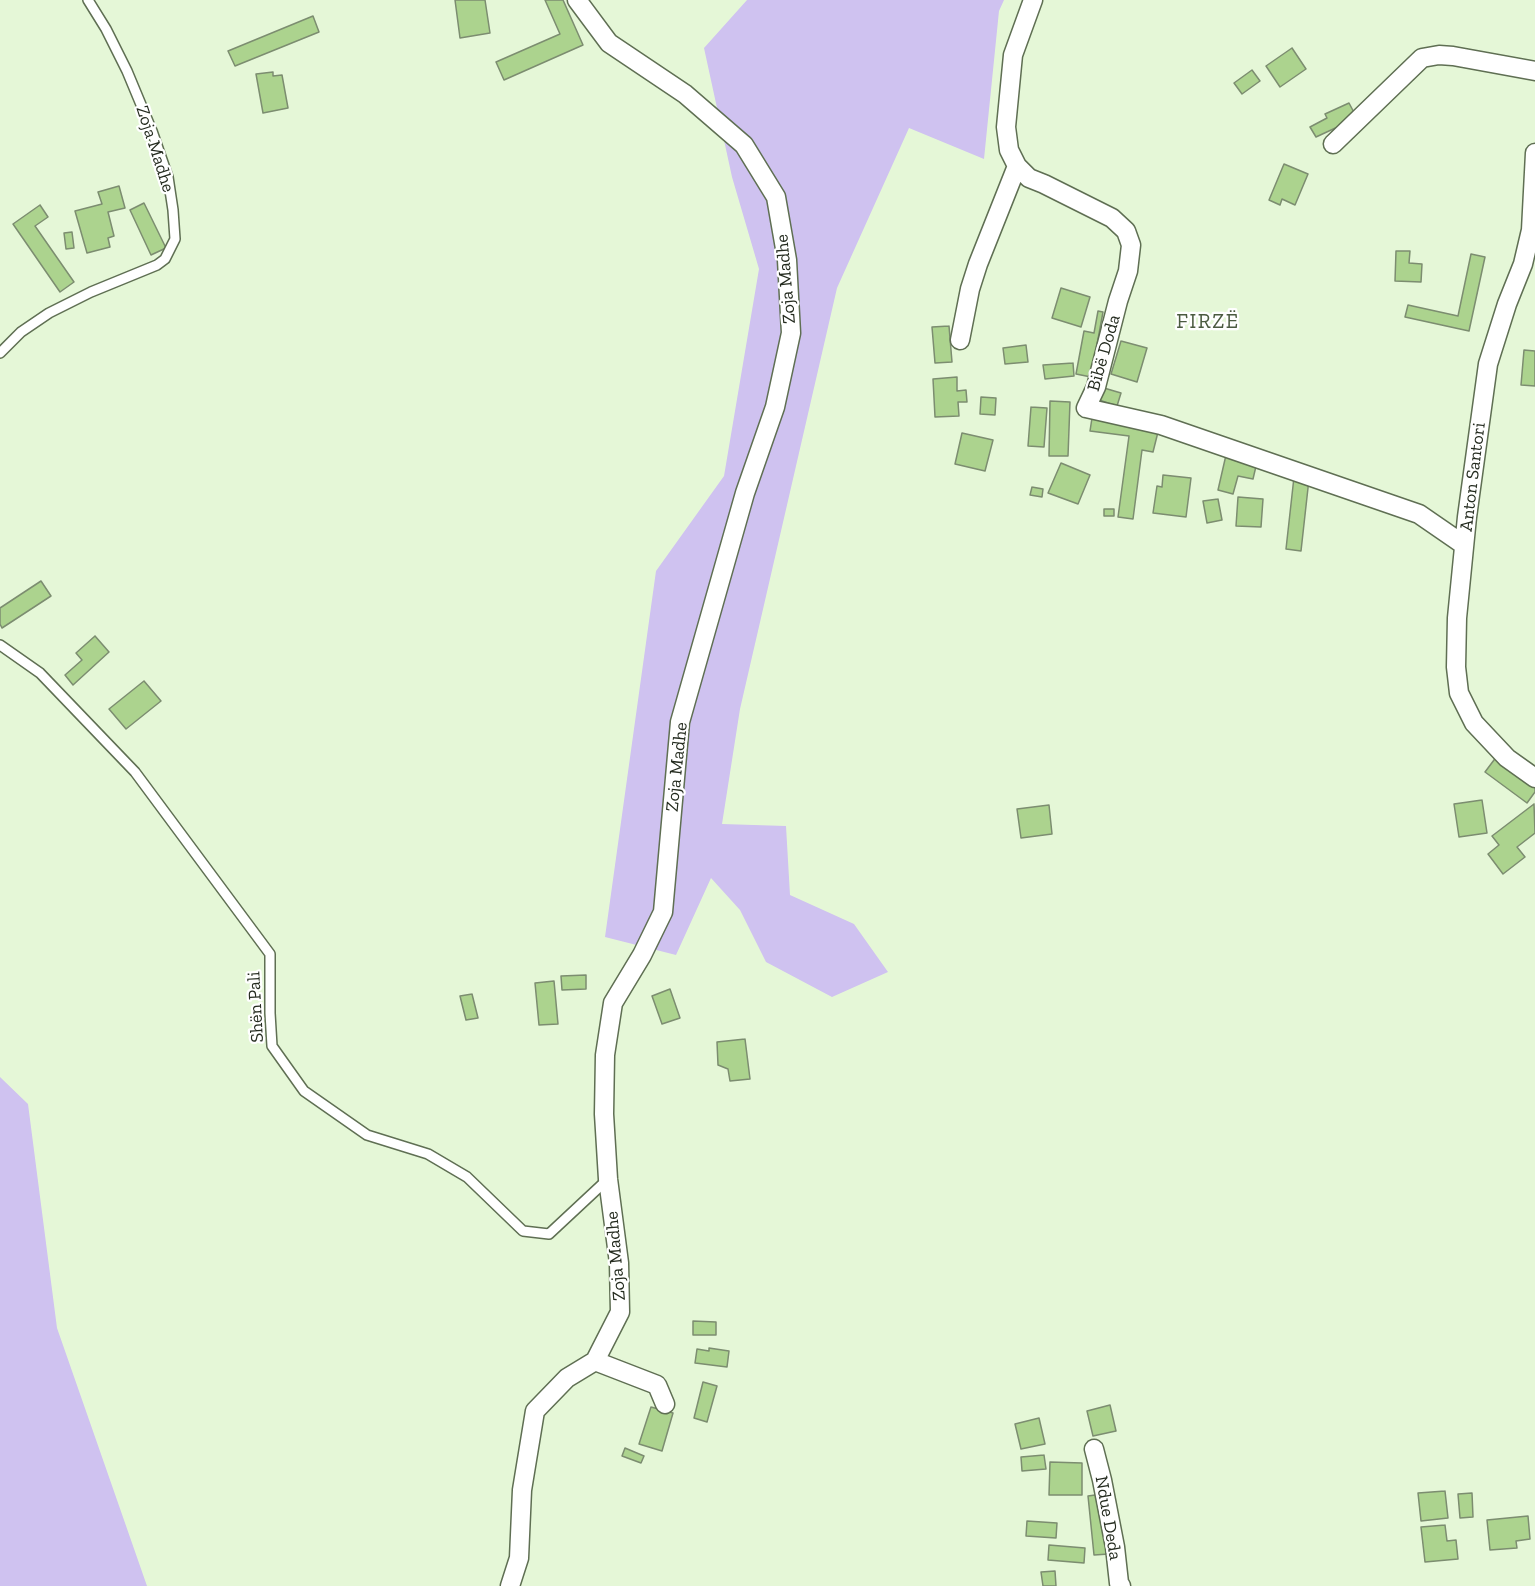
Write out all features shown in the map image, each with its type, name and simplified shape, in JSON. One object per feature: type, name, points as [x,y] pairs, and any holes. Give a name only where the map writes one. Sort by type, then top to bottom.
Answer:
[{"type":"street","name":"Zoja Madhe","points":[[577,0],[609,43],[685,94],[744,145],[776,197],[787,260],[791,333],[775,406],[745,493],[680,722],[663,912],[642,955],[614,1003],[605,1056],[604,1114],[608,1179],[619,1263],[620,1312],[595,1361]]},
{"type":"street","points":[[960,340],[970,289],[978,264],[1017,166],[1008,150],[1006,127],[1013,55],[1034,0]]},
{"type":"street","points":[[1333,144],[1422,58],[1439,55],[1453,56],[1535,71]]},
{"type":"street","name":"Anton Santori","points":[[1535,153],[1533,231],[1488,364],[1464,545],[1457,618],[1456,667],[1459,693],[1474,723],[1507,758],[1535,778]]},
{"type":"street","name":"Bibë Doda","points":[[1017,166],[1029,178],[1112,218],[1126,231],[1131,245],[1128,271],[1096,387],[1086,408],[1161,425],[1419,514],[1464,545]]},
{"type":"street","points":[[510,1586],[519,1558],[522,1490],[535,1411],[567,1378],[595,1361],[657,1385],[665,1404]]},
{"type":"street","name":"Ndue Deda","points":[[1094,1449],[1102,1480],[1121,1586]]},
{"type":"lane","name":"Zoja Madhe","points":[[0,353],[21,332],[49,313],[91,292],[157,265],[165,259],[175,239],[168,177],[152,131],[127,71],[106,29],[88,0]]},
{"type":"lane","name":"Shën Pali","points":[[1,646],[40,673],[135,772],[270,954],[272,1047],[304,1090],[367,1135],[428,1154],[467,1176],[523,1231],[549,1234],[608,1179]]},
{"type":"shaded area","points":[[747,0],[1004,0],[999,11],[984,159],[909,128],[837,288],[740,709],[722,824],[786,826],[790,895],[854,924],[888,972],[832,997],[766,962],[740,910],[711,878],[676,955],[605,937],[656,571],[724,476],[759,269],[732,177],[704,48]]},
{"type":"shaded area","points":[[0,1077],[28,1104],[57,1328],[147,1586],[0,1586]]},
{"type":"building","points":[[455,0],[485,0],[490,33],[460,38]]},
{"type":"building","points":[[545,0],[563,0],[583,45],[504,80],[496,62],[560,34]]},
{"type":"building","points":[[313,16],[319,32],[235,66],[228,51]]},
{"type":"building","points":[[1292,48],[1306,69],[1280,87],[1266,66]]},
{"type":"building","points":[[1252,70],[1260,81],[1242,94],[1234,83]]},
{"type":"building","points":[[273,72],[273,76],[282,75],[288,108],[263,113],[256,74]]},
{"type":"building","points":[[1349,103],[1357,118],[1316,137],[1310,127],[1327,118],[1325,114]]},
{"type":"building","points":[[1284,164],[1308,174],[1295,205],[1282,199],[1280,205],[1269,200]]},
{"type":"building","points":[[119,186],[125,208],[108,212],[114,236],[108,238],[110,247],[87,253],[75,211],[102,204],[98,192]]},
{"type":"building","points":[[144,203],[166,248],[151,255],[130,210]]},
{"type":"building","points":[[40,205],[48,217],[35,226],[74,282],[60,292],[13,224]]},
{"type":"building","points":[[72,232],[74,248],[66,249],[64,233]]},
{"type":"building","points":[[1396,251],[1410,251],[1409,263],[1422,264],[1421,282],[1395,281]]},
{"type":"building","points":[[1471,254],[1485,257],[1469,331],[1405,317],[1408,305],[1458,316]]},
{"type":"building","points":[[1061,288],[1090,297],[1081,327],[1052,318]]},
{"type":"building","points":[[1098,311],[1103,312],[1091,377],[1076,374],[1084,331],[1094,333]]},
{"type":"building","points":[[949,326],[952,362],[935,363],[932,327]]},
{"type":"building","points":[[1121,341],[1147,348],[1137,382],[1111,374]]},
{"type":"building","points":[[1026,345],[1028,362],[1005,364],[1003,348]]},
{"type":"building","points":[[1524,350],[1535,351],[1535,386],[1521,385]]},
{"type":"building","points":[[1073,363],[1074,376],[1045,379],[1043,365]]},
{"type":"building","points":[[957,377],[957,391],[966,390],[967,402],[958,402],[959,416],[935,417],[933,379]]},
{"type":"building","points":[[1104,388],[1121,393],[1117,406],[1099,400]]},
{"type":"building","points":[[981,397],[996,398],[995,415],[980,414]]},
{"type":"building","points":[[1050,401],[1070,402],[1068,456],[1049,456]]},
{"type":"building","points":[[1031,407],[1047,408],[1044,447],[1028,446]]},
{"type":"building","points":[[1092,418],[1158,432],[1153,452],[1142,450],[1133,519],[1118,517],[1129,436],[1090,431]]},
{"type":"building","points":[[962,433],[993,440],[985,471],[955,464]]},
{"type":"building","points":[[1226,455],[1257,462],[1253,479],[1238,476],[1233,494],[1218,490]]},
{"type":"building","points":[[1061,463],[1090,475],[1078,504],[1048,493]]},
{"type":"building","points":[[1163,475],[1191,478],[1186,517],[1153,513],[1157,486],[1162,487]]},
{"type":"building","points":[[1294,477],[1309,479],[1301,551],[1286,549]]},
{"type":"building","points":[[1032,487],[1043,489],[1042,497],[1030,495]]},
{"type":"building","points":[[1238,497],[1263,499],[1261,527],[1236,526]]},
{"type":"building","points":[[1218,499],[1222,520],[1207,523],[1203,501]]},
{"type":"building","points":[[1104,509],[1114,509],[1114,516],[1104,516]]},
{"type":"building","points":[[41,581],[51,596],[2,628],[0,608]]},
{"type":"building","points":[[95,636],[109,652],[73,685],[65,675],[82,660],[76,653]]},
{"type":"building","points":[[144,681],[161,701],[126,729],[109,709]]},
{"type":"building","points":[[1497,756],[1535,784],[1535,792],[1527,803],[1485,772]]},
{"type":"building","points":[[1482,800],[1487,833],[1459,837],[1454,804]]},
{"type":"building","points":[[1534,804],[1535,833],[1517,847],[1525,857],[1503,874],[1488,854],[1499,845],[1492,836]]},
{"type":"building","points":[[1049,805],[1052,834],[1021,838],[1017,809]]},
{"type":"building","points":[[586,975],[586,989],[562,990],[561,976]]},
{"type":"building","points":[[554,981],[558,1024],[539,1025],[535,983]]},
{"type":"building","points":[[670,989],[680,1018],[662,1024],[652,996]]},
{"type":"building","points":[[472,994],[478,1018],[466,1020],[460,996]]},
{"type":"building","points":[[745,1039],[750,1079],[730,1081],[728,1069],[718,1065],[717,1042]]},
{"type":"building","points":[[693,1321],[716,1322],[716,1335],[693,1335]]},
{"type":"building","points":[[709,1348],[729,1351],[727,1367],[695,1363],[697,1349],[709,1351]]},
{"type":"building","points":[[703,1382],[717,1386],[707,1422],[694,1418]]},
{"type":"building","points":[[1110,1405],[1116,1431],[1093,1436],[1087,1411]]},
{"type":"building","points":[[651,1407],[673,1413],[662,1451],[639,1444]]},
{"type":"building","points":[[1039,1418],[1045,1444],[1021,1449],[1015,1424]]},
{"type":"building","points":[[625,1448],[644,1456],[641,1463],[622,1456]]},
{"type":"building","points":[[1044,1455],[1046,1469],[1022,1471],[1021,1457]]},
{"type":"building","points":[[1050,1462],[1082,1463],[1082,1495],[1049,1495]]},
{"type":"building","points":[[1445,1491],[1448,1518],[1421,1521],[1418,1493]]},
{"type":"building","points":[[1472,1493],[1473,1517],[1460,1518],[1458,1494]]},
{"type":"building","points":[[1102,1494],[1109,1554],[1094,1555],[1088,1496]]},
{"type":"building","points":[[1528,1516],[1530,1539],[1516,1541],[1517,1548],[1490,1550],[1487,1520]]},
{"type":"building","points":[[1027,1521],[1057,1523],[1056,1538],[1026,1536]]},
{"type":"building","points":[[1445,1525],[1447,1541],[1456,1540],[1458,1559],[1425,1562],[1421,1527]]},
{"type":"building","points":[[1049,1545],[1085,1548],[1084,1563],[1048,1560]]},
{"type":"building","points":[[1055,1571],[1056,1586],[1043,1586],[1041,1572]]},
{"type":"district","name":"FIRZË","points":[[1208,322]]}]
